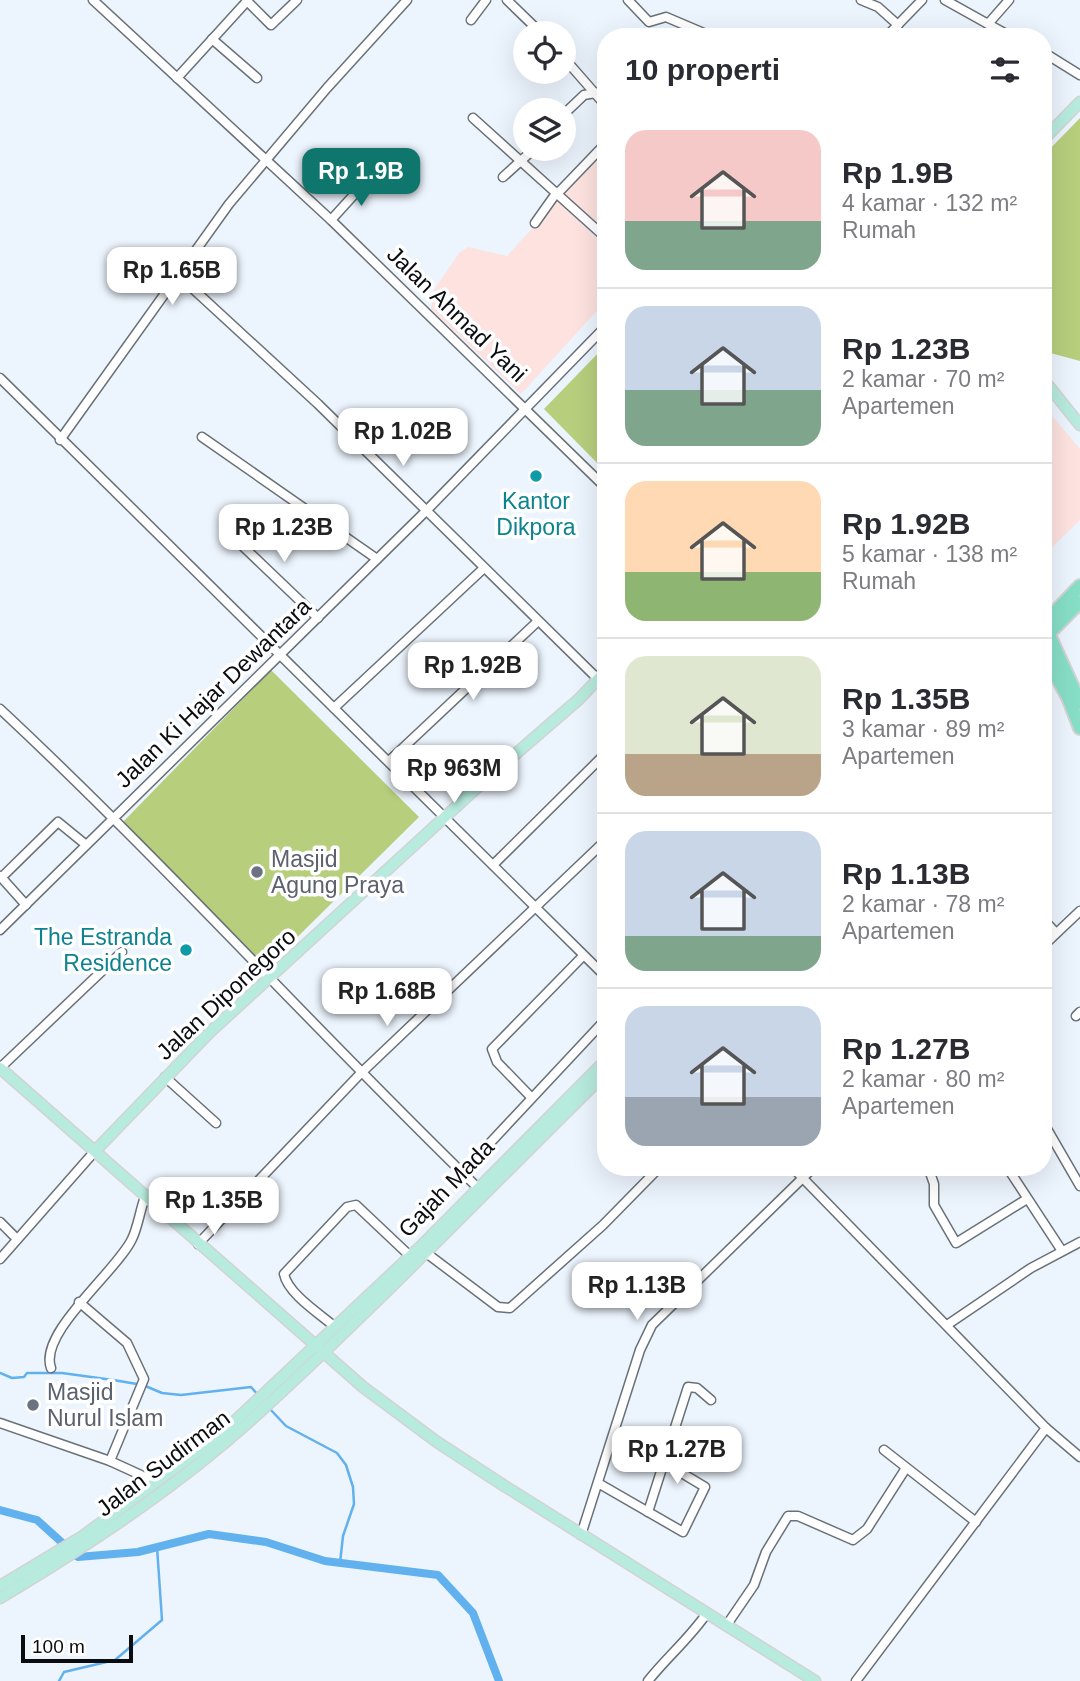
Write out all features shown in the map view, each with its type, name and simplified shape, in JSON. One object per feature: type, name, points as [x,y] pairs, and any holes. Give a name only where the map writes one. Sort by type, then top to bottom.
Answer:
[{"type":"highway","points":[[1052,617],[1080,586]]},
{"type":"highway","points":[[1052,620],[1080,602]]},
{"type":"highway","points":[[1052,638],[1080,703]]},
{"type":"highway","points":[[1052,667],[1064,688],[1080,729]]},
{"type":"main road","points":[[1052,131],[1080,103]]},
{"type":"main road","points":[[1052,389],[1078,418]]},
{"type":"main road","name":"Jalan Diponegoro","points":[[95,1151],[165,1077],[446,817],[597,688]]},
{"type":"main road","points":[[0,1068],[363,1387],[437,1442],[809,1679]]},
{"type":"main road","name":"Gajah Mada","points":[[269,1396],[324,1352],[597,1070]]},
{"type":"main road","name":"Gajah Mada","points":[[269,1396],[316,1344],[410,1256],[423,1251],[476,1186],[597,1081]]},
{"type":"main road","points":[[0,1598],[85,1540],[156,1482],[220,1435],[250,1406],[269,1396]]},
{"type":"main road","name":"Jalan Sudirman","points":[[85,1540],[147,1503],[261,1412],[269,1396]]},
{"type":"main road","points":[[0,1586],[54,1559]]},
{"type":"street","name":"Jalan Ahmad Yani","points":[[93,0],[331,220],[597,479]]},
{"type":"street","points":[[177,78],[247,1],[271,25],[298,0]]},
{"type":"street","points":[[60,440],[264,159],[407,0]]},
{"type":"street","points":[[471,20],[486,0]]},
{"type":"street","points":[[628,0],[649,22],[666,17],[692,28]]},
{"type":"street","points":[[861,0],[878,7],[898,25]]},
{"type":"street","points":[[895,28],[922,0]]},
{"type":"street","points":[[945,0],[996,28]]},
{"type":"street","points":[[989,24],[1009,0]]},
{"type":"street","points":[[511,1],[530,21]]},
{"type":"street","points":[[212,39],[257,78]]},
{"type":"street","points":[[1052,58],[1080,75]]},
{"type":"street","points":[[576,73],[597,98]]},
{"type":"street","points":[[576,101],[597,92]]},
{"type":"street","points":[[473,118],[597,229]]},
{"type":"street","points":[[535,223],[557,193],[597,152]]},
{"type":"street","points":[[503,177],[521,162]]},
{"type":"street","points":[[331,220],[371,176]]},
{"type":"street","points":[[178,275],[318,404],[597,679]]},
{"type":"street","name":"Jalan Ki Hajar Dewantara","points":[[0,930],[425,512],[597,336]]},
{"type":"street","points":[[0,378],[597,969]]},
{"type":"street","points":[[202,437],[377,559]]},
{"type":"street","points":[[229,533],[318,618]]},
{"type":"street","points":[[334,708],[484,568]]},
{"type":"street","points":[[389,761],[537,622]]},
{"type":"street","points":[[0,709],[272,978],[360,1074],[476,1186]]},
{"type":"street","points":[[493,865],[597,762]]},
{"type":"street","points":[[26,905],[1,876],[58,822],[85,844]]},
{"type":"street","points":[[198,1244],[360,1074],[597,849]]},
{"type":"street","points":[[1052,937],[1080,911]]},
{"type":"street","points":[[1052,929],[1056,933]]},
{"type":"street","points":[[0,1068],[122,952]]},
{"type":"street","points":[[530,1096],[497,1062],[492,1049],[583,956]]},
{"type":"street","points":[[490,1143],[530,1096],[597,1028]]},
{"type":"street","points":[[165,1077],[216,1122]]},
{"type":"street","points":[[1052,1138],[1080,1186]]},
{"type":"street","points":[[0,1259],[95,1151]]},
{"type":"street","points":[[423,1251],[498,1307],[510,1308],[603,1225],[651,1176]]},
{"type":"street","points":[[931,1176],[934,1205],[956,1243],[1027,1199]]},
{"type":"street","points":[[1013,1176],[1062,1251]]},
{"type":"street","points":[[581,1535],[640,1350],[652,1325],[802,1178],[1046,1428],[1080,1457]]},
{"type":"street","points":[[51,1368],[48,1359],[56,1340],[79,1302],[111,1270],[132,1239],[145,1197]]},
{"type":"street","points":[[335,1327],[301,1297],[284,1274],[347,1207],[356,1205],[410,1256]]},
{"type":"street","points":[[0,1222],[17,1239]]},
{"type":"street","points":[[947,1325],[1024,1272],[1080,1242]]},
{"type":"street","points":[[79,1302],[130,1346],[143,1384],[110,1461]]},
{"type":"street","points":[[648,1512],[688,1387],[697,1388],[710,1400]]},
{"type":"street","points":[[0,1423],[110,1461],[156,1482]]},
{"type":"street","points":[[856,1681],[1046,1428]]},
{"type":"street","points":[[884,1450],[976,1521]]},
{"type":"street","points":[[598,1483],[682,1532],[706,1488],[665,1463]]},
{"type":"street","points":[[726,1626],[754,1585],[766,1552],[789,1515],[853,1541],[867,1529],[906,1468]]},
{"type":"street","points":[[649,1681],[673,1652],[686,1643],[707,1614]]},
{"type":"shaded area","points":[[597,152],[597,232],[560,198]]},
{"type":"shaded area","points":[[557,201],[597,238],[597,311],[521,394],[431,309],[434,290],[459,253],[468,247],[507,256]]},
{"type":"shaded area","points":[[1052,416],[1080,449],[1080,520],[1052,547]]},
{"type":"green space","points":[[1080,118],[1080,361],[1052,353],[1052,147]]},
{"type":"green space","points":[[597,354],[597,463],[544,409]]},
{"type":"green space","points":[[271,670],[419,817],[267,967],[122,823]]},
{"type":"waterway","points":[[0,1373],[12,1378],[24,1377],[27,1373],[62,1373],[143,1385],[162,1393],[181,1395],[251,1387],[258,1395]]},
{"type":"waterway","points":[[269,1408],[286,1426],[337,1453],[346,1465],[353,1487],[354,1504],[343,1536],[340,1563]]},
{"type":"waterway","points":[[0,1510],[37,1520],[78,1557],[138,1552],[209,1534],[266,1542],[325,1561],[438,1575],[473,1613],[499,1681]]},
{"type":"waterway","points":[[59,1681],[64,1672],[115,1660],[162,1620],[157,1547]]},
{"type":"place","name":"Kantor Dikpora","points":[[536,476]]},
{"type":"place","name":"Masjid Agung Praya","points":[[257,872]]},
{"type":"place","name":"The Estranda Residence","points":[[186,950]]},
{"type":"place","name":"Masjid Nurul Islam","points":[[33,1405]]}]
